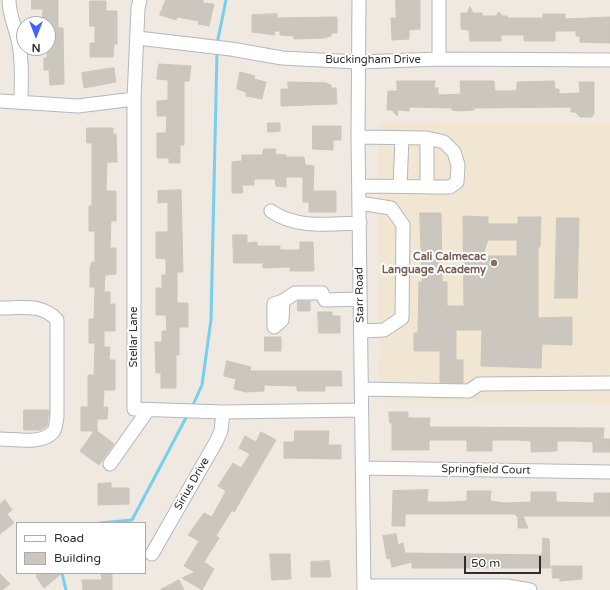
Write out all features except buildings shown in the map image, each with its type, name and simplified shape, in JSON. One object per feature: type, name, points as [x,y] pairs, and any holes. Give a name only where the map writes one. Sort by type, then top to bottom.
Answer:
[{"type":"street","points":[[9,0],[9,10],[19,43],[22,59],[22,102]]},
{"type":"street","name":"Stellar Lane","points":[[140,0],[138,8],[138,38],[134,99],[134,409],[223,412],[361,410]]},
{"type":"street","name":"Starr Road","points":[[359,0],[358,137],[364,588]]},
{"type":"street","points":[[439,0],[439,59]]},
{"type":"street","name":"Buckingham Drive","points":[[138,38],[231,49],[282,58],[358,62],[439,59],[610,60]]},
{"type":"street","points":[[0,102],[78,106],[134,99]]},
{"type":"street","points":[[358,137],[427,138],[444,142],[454,152],[458,165],[457,182],[450,186],[359,186]]},
{"type":"street","points":[[400,186],[402,138]]},
{"type":"street","points":[[427,138],[427,187]]},
{"type":"street","points":[[359,203],[392,208],[403,225],[402,318],[384,330],[361,331]]},
{"type":"street","points":[[271,211],[279,217],[305,223],[360,223]]},
{"type":"street","points":[[283,301],[295,293],[322,293],[325,300],[360,298]]},
{"type":"street","points":[[0,308],[35,308],[49,311],[57,320],[57,417],[54,431],[47,437],[35,440],[0,439]]},
{"type":"street","points":[[361,389],[469,391],[479,384],[610,382]]},
{"type":"street","points":[[110,464],[148,410]]},
{"type":"street","name":"Sirius Drive","points":[[152,554],[216,442],[221,431],[223,412]]},
{"type":"street","name":"Springfield Court","points":[[362,468],[610,472]]},
{"type":"street","points":[[364,588],[506,586],[530,590]]},
{"type":"shaded area","name":"Cali Calmecac Language Academy","points":[[378,123],[610,124],[610,403],[379,401]]},
{"type":"waterway","points":[[217,44],[226,0]]},
{"type":"waterway","points":[[192,407],[202,385],[211,320],[217,52]]},
{"type":"waterway","points":[[111,522],[132,520],[188,414]]},
{"type":"waterway","points":[[62,574],[66,590]]},
{"type":"place","name":"Cali Calmecac Language Academy","points":[[494,263]]}]
